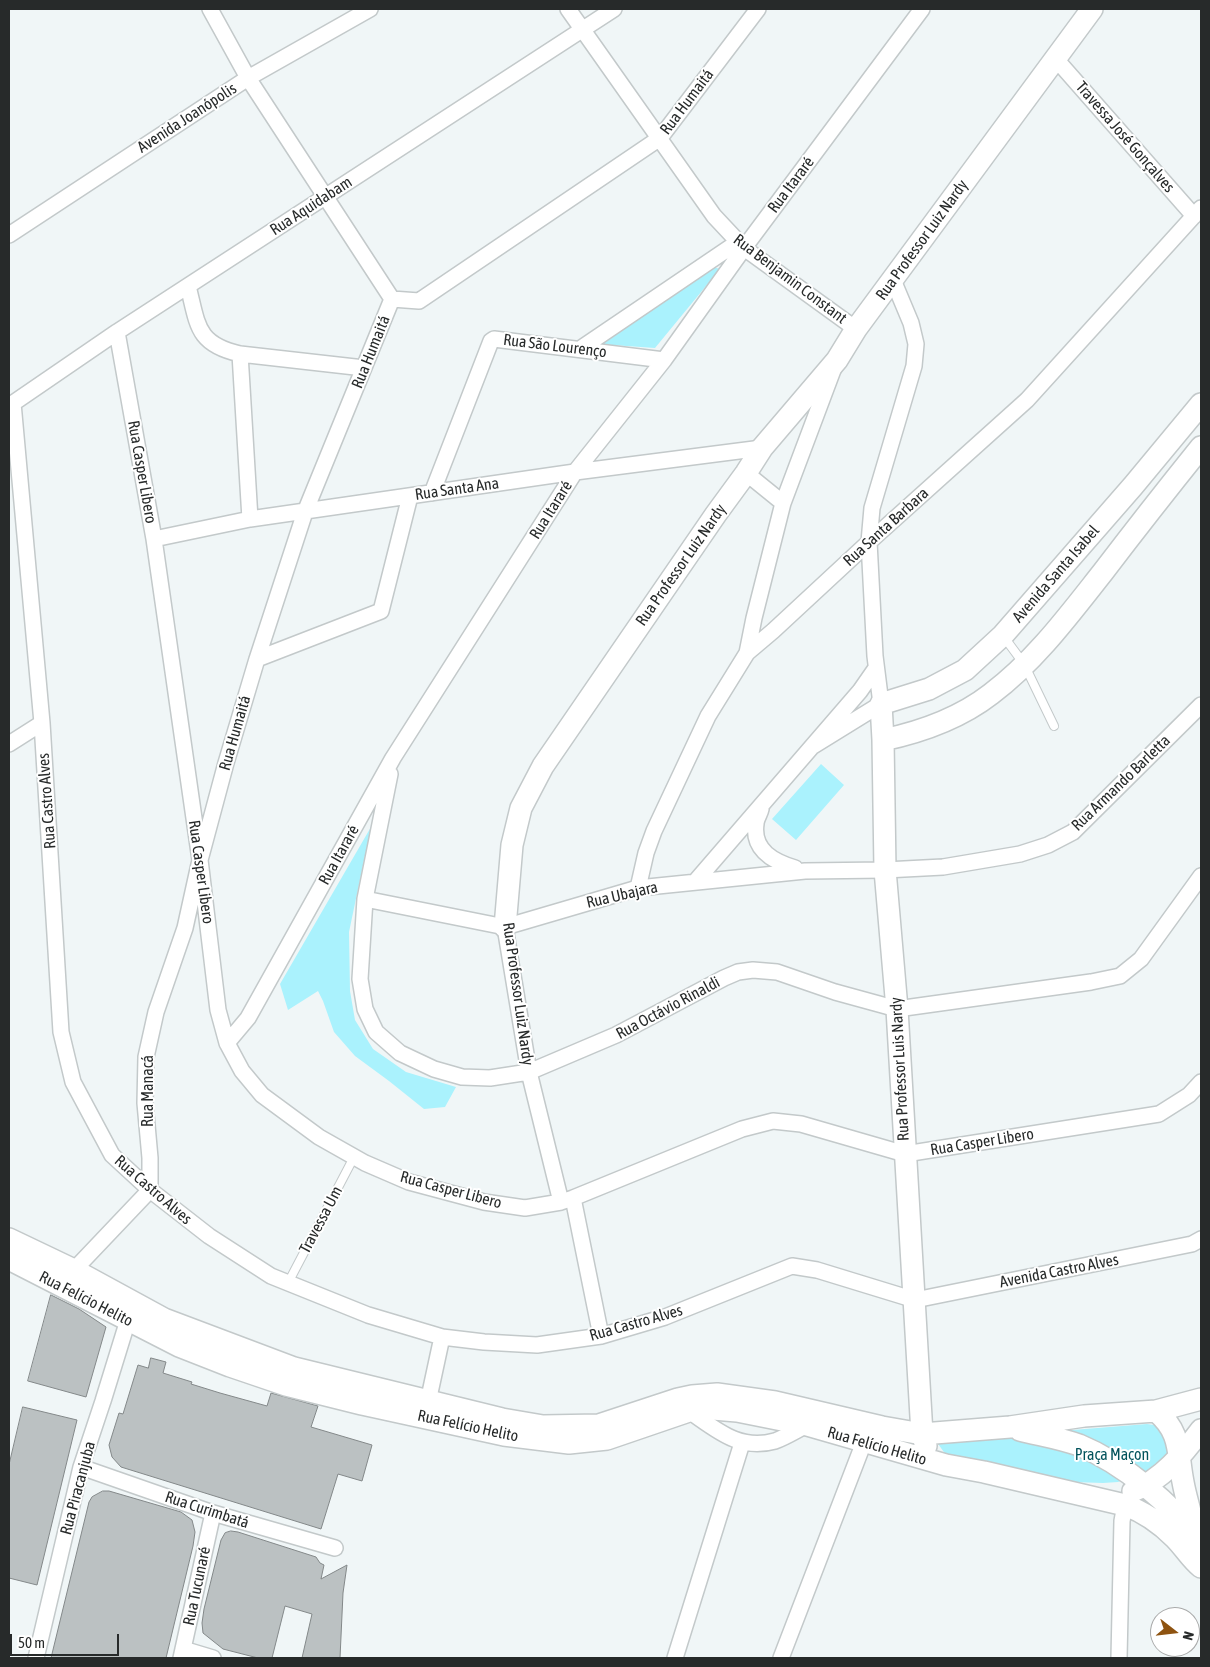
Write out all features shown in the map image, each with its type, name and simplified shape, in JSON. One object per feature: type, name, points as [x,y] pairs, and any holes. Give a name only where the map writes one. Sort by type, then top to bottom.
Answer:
[{"type":"main road","name":"Rua Professor Luiz Nardy","points":[[505,927],[512,845],[521,808],[542,766],[762,448],[837,360],[856,329],[1092,9]]},
{"type":"main road","name":"Avenida Santa Isabel","points":[[881,704],[930,689],[965,670],[1003,635],[1133,486],[1201,404]]},
{"type":"main road","name":"Avenida Santa Isabel","points":[[884,740],[905,735],[952,718],[990,695],[1024,664],[1069,615],[1201,447]]},
{"type":"main road","name":"Rua Professor Luis Nardy","points":[[881,704],[884,740],[885,870],[897,1009],[904,1154],[915,1300],[922,1434]]},
{"type":"main road","name":"Rua Felício Helito","points":[[9,1239],[74,1270],[164,1319],[216,1340],[294,1368],[502,1420],[543,1426],[584,1426],[612,1421],[678,1399],[717,1394],[775,1402],[882,1427],[922,1434]]},
{"type":"main road","name":"Rua Felício Helito","points":[[9,1260],[179,1346],[286,1385],[362,1404],[504,1435],[560,1442],[588,1442],[607,1439],[689,1411],[713,1409],[737,1411],[807,1425],[946,1466]]},
{"type":"main road","points":[[1201,1399],[1156,1411],[1084,1416],[1010,1427],[922,1434],[930,1452],[946,1466],[984,1472],[1099,1498],[1139,1510],[1156,1521],[1175,1538],[1201,1568]]},
{"type":"main road","points":[[1156,1411],[1165,1419],[1175,1435],[1181,1456],[1183,1483],[1198,1537]]},
{"type":"main road","points":[[1010,1427],[1079,1445],[1118,1467],[1145,1486],[1172,1509],[1198,1537]]},
{"type":"main road","points":[[1099,1498],[1128,1493],[1145,1486],[1181,1456],[1201,1430]]},
{"type":"street","points":[[210,9],[248,78],[392,298]]},
{"type":"street","name":"Avenida Joanópolis","points":[[9,235],[248,78],[370,9]]},
{"type":"street","name":"Rua Benjamin Constant","points":[[568,9],[714,216],[741,245],[856,329]]},
{"type":"street","name":"Rua Aquidabam","points":[[11,405],[117,332],[614,9]]},
{"type":"street","name":"Rua Humaitá","points":[[200,860],[257,659],[305,512],[392,298],[419,301],[660,138],[758,9]]},
{"type":"street","name":"Rua Itararé","points":[[227,1043],[248,1018],[393,758],[575,472],[664,360],[741,245],[922,9]]},
{"type":"street","name":"Travessa José Gonçalves","points":[[1055,58],[1198,212]]},
{"type":"street","name":"Rua Santa Barbara","points":[[638,888],[646,853],[654,831],[708,716],[747,653],[774,631],[868,542],[1027,400],[1198,212]]},
{"type":"street","points":[[580,349],[741,245]]},
{"type":"street","points":[[813,746],[881,704],[876,668],[868,542],[872,508],[914,366],[916,344],[911,323],[893,280]]},
{"type":"street","points":[[188,286],[199,328],[209,342],[223,350],[240,354],[364,368]]},
{"type":"street","name":"Rua Casper Libero","points":[[117,332],[154,539],[200,860],[218,1010],[227,1043],[242,1070],[262,1095],[319,1138],[354,1157],[409,1182],[484,1202],[525,1208],[567,1200],[742,1129],[773,1121],[802,1124],[904,1154],[1159,1114],[1189,1095],[1201,1082]]},
{"type":"street","name":"Rua São Lourenço","points":[[432,494],[491,341],[498,338],[664,360]]},
{"type":"street","points":[[240,354],[250,519]]},
{"type":"street","points":[[747,653],[783,503],[837,360]]},
{"type":"street","name":"Rua Castro Alves","points":[[11,405],[42,723],[61,1032],[73,1082],[112,1155],[150,1190],[209,1236],[271,1276],[368,1315],[442,1337],[537,1345],[600,1336],[665,1318],[792,1266],[817,1270],[915,1300]]},
{"type":"street","name":"Rua Santa Ana","points":[[154,539],[250,519],[575,472],[762,448]]},
{"type":"street","points":[[746,473],[783,503]]},
{"type":"street","points":[[257,659],[381,611],[410,496]]},
{"type":"street","points":[[695,882],[860,691],[876,668]]},
{"type":"street","name":"Rua Armando Barletta","points":[[885,870],[943,867],[1020,854],[1048,845],[1073,832],[1201,705]]},
{"type":"street","points":[[9,744],[42,723]]},
{"type":"street","name":"Rua Octávio Rinaldi","points":[[393,758],[365,899],[360,979],[365,1009],[376,1032],[400,1052],[434,1069],[462,1077],[490,1078],[529,1072],[616,1035],[738,972],[753,970],[777,972],[835,992],[897,1009],[1091,982],[1120,976],[1141,959],[1201,876]]},
{"type":"street","points":[[764,803],[756,824],[758,842],[767,855],[777,863],[804,871]]},
{"type":"street","name":"Rua Manacá","points":[[150,1190],[150,1158],[145,1103],[146,1057],[156,1012],[185,928],[200,860]]},
{"type":"street","name":"Rua Ubajara","points":[[365,899],[505,927],[638,888],[804,871],[885,870]]},
{"type":"street","name":"Rua Professor Luiz Nardy","points":[[505,927],[529,1072],[567,1200],[600,1336]]},
{"type":"street","points":[[74,1270],[150,1190]]},
{"type":"street","name":"Avenida Castro Alves","points":[[915,1300],[1192,1244],[1201,1239]]},
{"type":"street","name":"Rua Piracanjuba","points":[[36,1658],[81,1467],[128,1320]]},
{"type":"street","points":[[428,1402],[442,1337]]},
{"type":"street","points":[[689,1411],[727,1437],[742,1442],[758,1444],[776,1440],[807,1425]]},
{"type":"street","points":[[675,1658],[742,1442]]},
{"type":"street","points":[[781,1658],[864,1442]]},
{"type":"street","name":"Rua Curimbatá","points":[[81,1467],[213,1514],[335,1548]]},
{"type":"street","points":[[1119,1658],[1122,1521],[1125,1505]]},
{"type":"street","name":"Rua Tucunaré","points":[[182,1654],[213,1514]]},
{"type":"street","points":[[182,1654],[213,1658]]},
{"type":"lane","points":[[1003,635],[1024,664],[1054,726]]},
{"type":"lane","name":"Travessa Um","points":[[288,1283],[354,1157]]},
{"type":"green space","points":[[713,267],[720,269],[655,348],[598,344]]},
{"type":"green space","points":[[821,764],[844,785],[796,840],[772,819]]},
{"type":"green space","points":[[371,827],[349,932],[350,991],[355,1020],[373,1049],[406,1072],[456,1087],[445,1107],[424,1109],[355,1056],[334,1032],[318,991],[288,1010],[280,984]]},
{"type":"green space","name":"Praça Maçon","points":[[1147,1424],[1161,1426],[1170,1451],[1146,1472],[1118,1482],[1073,1482],[946,1455],[936,1441]]},
{"type":"building","points":[[51,1295],[79,1309],[106,1327],[86,1397],[28,1381]]},
{"type":"building","points":[[151,1358],[166,1362],[163,1373],[220,1393],[267,1406],[271,1393],[318,1406],[311,1427],[372,1445],[362,1481],[338,1474],[321,1529],[121,1467],[112,1457],[109,1445],[119,1413],[123,1414],[138,1365],[148,1368]]},
{"type":"building","points":[[23,1407],[77,1420],[37,1585],[9,1578],[9,1465]]},
{"type":"building","points":[[103,1491],[109,1491],[181,1512],[192,1520],[195,1532],[193,1546],[166,1658],[51,1658],[89,1502],[92,1497]]},
{"type":"building","points":[[231,1531],[316,1557],[324,1565],[321,1579],[347,1565],[343,1593],[340,1658],[302,1658],[312,1614],[285,1606],[272,1658],[258,1658],[223,1649],[203,1633],[204,1609],[221,1540],[225,1533]]}]
